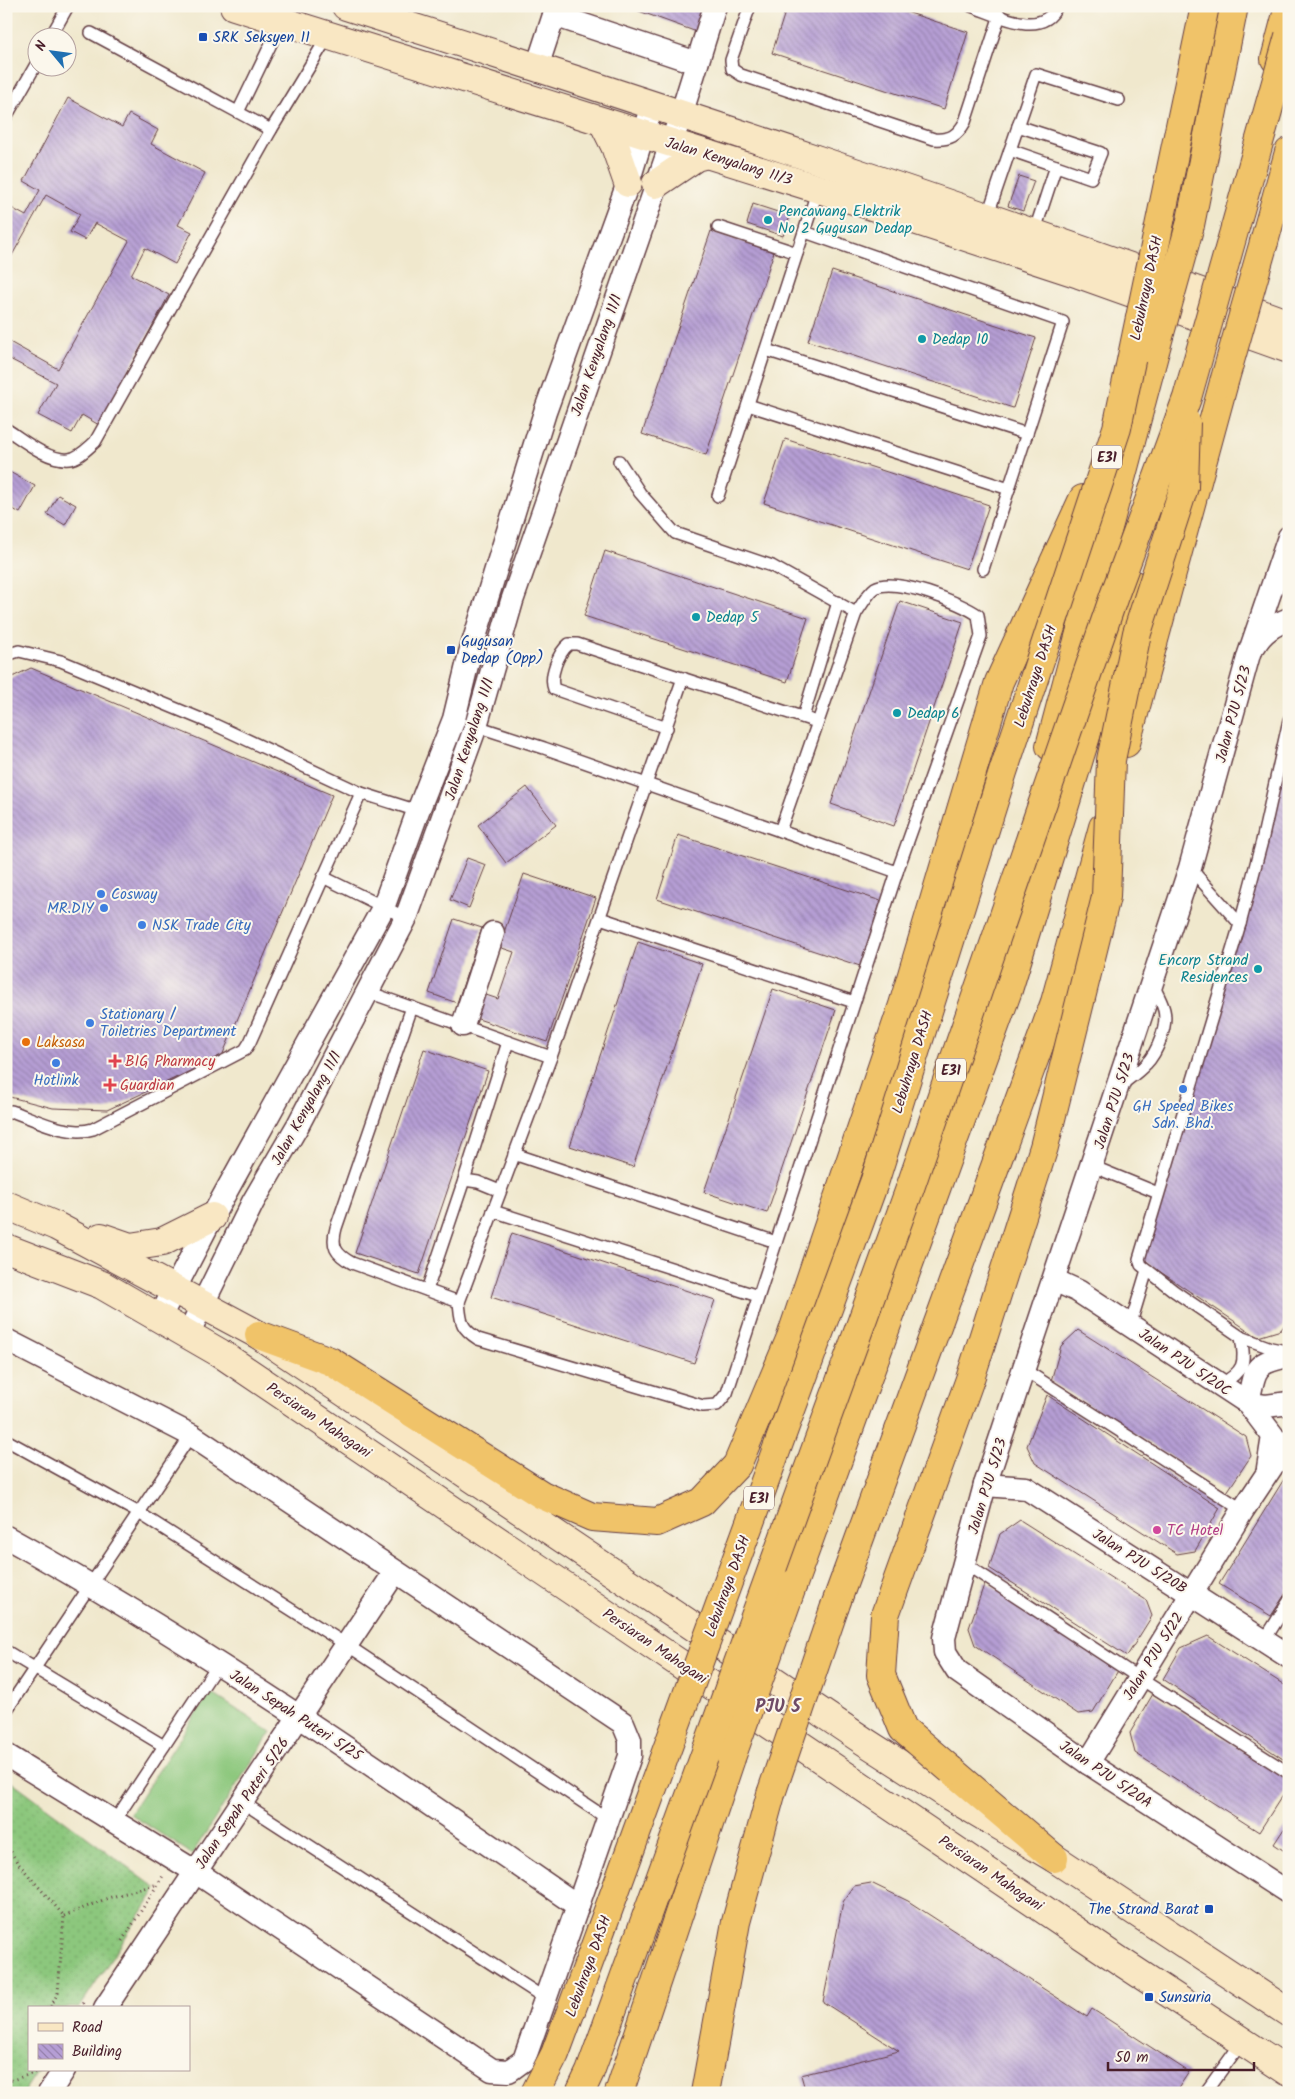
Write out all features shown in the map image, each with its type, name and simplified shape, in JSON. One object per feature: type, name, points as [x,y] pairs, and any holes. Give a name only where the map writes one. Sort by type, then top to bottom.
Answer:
[{"type":"highway","name":"Lebuhraya DASH","points":[[535,2093],[555,2054],[605,1920],[875,1180],[1003,772],[1116,428],[1205,6]]},
{"type":"highway","points":[[1008,990],[1004,948],[1010,901],[1190,225],[1234,6]]},
{"type":"highway","points":[[619,2093],[731,1758],[1008,990],[1102,684],[1188,386],[1230,237],[1289,6]]},
{"type":"highway","name":"E31","points":[[580,2093],[590,2072],[909,1190],[1188,386],[1289,36]]},
{"type":"highway","points":[[711,2087],[736,1922],[771,1794],[835,1606],[1055,1002],[1224,382],[1264,242],[1285,178],[1289,152]]},
{"type":"highway","points":[[1054,1858],[903,1729],[881,1675],[885,1615],[970,1379],[1044,1148],[1099,926],[1106,897],[1111,760],[1137,632],[1184,487],[1188,386]]},
{"type":"highway","points":[[259,1335],[330,1361],[542,1495],[592,1517],[657,1522],[702,1502],[737,1465],[791,1337],[900,1014],[999,682],[1116,428]]},
{"type":"main road","name":"Jalan Kenyalang 11/3","points":[[234,6],[819,188],[867,191],[987,217],[1034,232],[1225,313]]},
{"type":"main road","name":"Jalan Kenyalang 11/3","points":[[346,6],[681,115],[867,191],[1225,313]]},
{"type":"main road","points":[[603,122],[615,146],[628,183]]},
{"type":"main road","points":[[656,184],[689,160],[707,154]]},
{"type":"main road","points":[[1225,313],[1289,324]]},
{"type":"main road","points":[[1225,313],[1289,349]]},
{"type":"main road","points":[[6,1205],[56,1226],[259,1335],[864,1741],[948,1795],[1054,1858],[1289,2013]]},
{"type":"main road","points":[[56,1226],[130,1247],[162,1242],[212,1217]]},
{"type":"main road","name":"Persiaran Mahogani","points":[[6,1248],[102,1285],[228,1358],[1289,2072]]},
{"type":"street","name":"Jalan Kenyalang 11/1","points":[[188,1334],[253,1202],[298,1125],[406,918],[476,726],[512,601],[681,115],[715,6]]},
{"type":"street","points":[[538,67],[556,11],[697,63]]},
{"type":"street","name":"Jalan Kenyalang 11/1","points":[[160,1317],[212,1217],[384,908],[418,811],[454,719],[470,653],[545,412],[628,183],[652,106]]},
{"type":"street","name":"Jalan PJU 5/23","points":[[944,1638],[985,1485],[1190,868],[1249,654],[1285,573],[1289,537]]},
{"type":"street","points":[[1249,654],[1261,635],[1276,624],[1289,619]]},
{"type":"street","points":[[463,1026],[493,933]]},
{"type":"street","name":"Jalan PJU 5/20C","points":[[1054,1280],[1078,1291],[1248,1404],[1273,1436],[1267,1474]]},
{"type":"street","points":[[6,1340],[191,1435],[623,1724],[630,1740],[630,1756],[524,2060],[509,2071],[492,2070],[196,1872],[6,1755]]},
{"type":"street","points":[[1289,1356],[1265,1361],[1261,1365],[1253,1379],[1248,1404],[1266,1406],[1289,1403]]},
{"type":"street","name":"Jalan PJU 5/22","points":[[1088,1763],[1243,1510],[1289,1441]]},
{"type":"street","name":"Jalan PJU 5/20B","points":[[985,1485],[1026,1488],[1289,1657]]},
{"type":"street","name":"Jalan Sepah Puteri 5/25","points":[[6,1537],[91,1584],[299,1716],[578,1906]]},
{"type":"street","name":"Jalan Sepah Puteri 5/26","points":[[95,2004],[196,1872],[395,1572]]},
{"type":"street","name":"Jalan PJU 5/20A","points":[[944,1638],[945,1652],[957,1671],[1088,1763],[1289,1893]]},
{"type":"street","points":[[49,2093],[63,2072]]},
{"type":"lane","points":[[56,28],[68,6]]},
{"type":"lane","points":[[750,6],[731,60],[732,69],[741,75],[934,139],[943,140],[959,133],[965,122],[1000,15]]},
{"type":"lane","points":[[971,6],[1026,24],[1042,23],[1054,13],[1057,6]]},
{"type":"lane","points":[[238,112],[282,21]]},
{"type":"lane","points":[[91,34],[271,130]]},
{"type":"lane","points":[[6,429],[57,458],[70,459],[82,453],[95,442],[271,130],[328,36]]},
{"type":"lane","points":[[987,217],[1036,74],[1119,100]]},
{"type":"lane","points":[[6,118],[28,78]]},
{"type":"lane","points":[[1010,150],[1092,178],[1100,153],[1018,126]]},
{"type":"lane","points":[[1034,232],[1056,166]]},
{"type":"lane","points":[[718,496],[819,188]]},
{"type":"lane","points":[[718,227],[797,253]]},
{"type":"lane","points":[[805,232],[1063,322],[983,569]]},
{"type":"lane","points":[[766,350],[1027,434]]},
{"type":"lane","points":[[748,405],[1009,489]]},
{"type":"lane","points":[[619,461],[640,493],[675,533],[772,566],[856,613]]},
{"type":"lane","points":[[684,678],[551,1057],[459,1302],[461,1322],[468,1332],[478,1339],[703,1406],[717,1405],[727,1393],[897,872],[981,636],[981,625],[978,616],[968,608],[905,587],[888,584],[875,588],[856,613],[780,831]]},
{"type":"lane","points":[[803,717],[838,602]]},
{"type":"lane","points":[[667,728],[554,689],[551,682],[562,650],[569,644],[577,644],[817,722]]},
{"type":"lane","points":[[6,655],[19,651],[61,662],[213,724],[360,793],[418,811]]},
{"type":"lane","points":[[454,719],[648,784],[897,872]]},
{"type":"lane","points":[[1289,720],[1262,841],[1240,924],[1139,1259],[1147,1270],[1241,1337],[1266,1347],[1289,1352]]},
{"type":"lane","points":[[8,1111],[70,1131],[82,1132],[101,1125],[245,1050],[360,793]]},
{"type":"lane","points":[[1190,868],[1240,924]]},
{"type":"lane","points":[[323,877],[406,918]]},
{"type":"lane","points":[[600,918],[854,1002]]},
{"type":"lane","points":[[368,992],[551,1057]]},
{"type":"lane","points":[[412,1007],[333,1240],[334,1250],[340,1257],[459,1302]]},
{"type":"lane","points":[[427,1290],[508,1042]]},
{"type":"lane","points":[[514,1154],[776,1242]]},
{"type":"lane","points":[[1092,1166],[1158,1194]]},
{"type":"lane","points":[[464,1180],[478,1182],[500,1191]]},
{"type":"lane","points":[[493,1212],[758,1296]]},
{"type":"lane","points":[[1130,1326],[1147,1270]]},
{"type":"lane","points":[[1220,1385],[1234,1377],[1244,1361],[1241,1337]]},
{"type":"lane","points":[[1023,1369],[1243,1510]]},
{"type":"lane","points":[[6,1711],[191,1435]]},
{"type":"lane","points":[[6,1440],[139,1513],[347,1644],[608,1820]]},
{"type":"lane","points":[[964,1563],[1139,1678],[1289,1773]]},
{"type":"lane","points":[[1264,1641],[1289,1601]]},
{"type":"lane","points":[[6,1651],[36,1667],[164,1746]]},
{"type":"lane","points":[[114,1822],[218,1664]]},
{"type":"lane","points":[[242,1802],[546,1999]]},
{"type":"lane","points":[[1205,2093],[1242,2042]]},
{"type":"path","points":[[6,1843],[17,1862],[64,1916],[58,1993],[51,2006]]},
{"type":"path","points":[[117,1950],[173,1858]]},
{"type":"path","points":[[64,1916],[108,1898],[158,1884]]},
{"type":"path","points":[[6,2082],[40,2072]]},
{"type":"green space","points":[[210,1692],[271,1732],[192,1854],[130,1814]]},
{"type":"green space","points":[[6,1777],[157,1889],[80,2006],[28,2006],[28,2072],[37,2072],[23,2093],[6,2093]]},
{"type":"building","points":[[625,6],[706,6],[697,32]]},
{"type":"building","points":[[787,6],[888,6],[968,32],[944,109],[772,53]]},
{"type":"building","points":[[68,98],[122,127],[129,114],[158,130],[151,144],[205,173],[178,225],[192,232],[175,264],[145,248],[131,275],[169,295],[99,425],[82,415],[72,433],[38,415],[56,383],[6,357],[6,340],[58,369],[129,241],[95,223],[85,240],[70,232],[80,214],[46,195],[6,266],[6,205],[26,216],[40,190],[24,181]]},
{"type":"building","points":[[1019,176],[1034,181],[1023,211],[1008,206]]},
{"type":"building","name":"Pencawang Elektrik No 2 Gugusan Dedap","points":[[753,204],[790,216],[783,236],[747,224]]},
{"type":"building","points":[[711,231],[774,252],[706,455],[642,434]]},
{"type":"building","name":"Dedap 10","points":[[832,271],[1036,338],[1013,408],[808,341]]},
{"type":"building","points":[[785,439],[989,505],[967,569],[764,503]]},
{"type":"building","points":[[6,470],[35,486],[20,513],[6,505]]},
{"type":"building","points":[[58,495],[76,505],[65,525],[47,514]]},
{"type":"building","name":"Dedap 5","points":[[605,551],[808,618],[787,682],[584,616]]},
{"type":"building","name":"Dedap 6","points":[[900,601],[963,622],[894,826],[831,804]]},
{"type":"building","name":"NSK Trade City","points":[[31,668],[332,795],[222,1056],[107,1110],[53,1108],[6,1096],[6,680]]},
{"type":"building","points":[[1289,749],[1289,1318],[1281,1330],[1258,1337],[1141,1259]]},
{"type":"building","points":[[527,787],[556,825],[506,863],[478,825]]},
{"type":"building","points":[[678,835],[881,901],[860,966],[657,899]]},
{"type":"building","points":[[467,858],[486,865],[469,908],[450,900]]},
{"type":"building","points":[[524,874],[596,898],[547,1042],[475,1018],[483,994],[498,999],[514,952],[499,947]]},
{"type":"building","points":[[454,919],[482,928],[457,1003],[429,993]]},
{"type":"building","points":[[638,942],[702,964],[633,1167],[570,1146]]},
{"type":"building","points":[[773,989],[836,1010],[767,1213],[704,1192]]},
{"type":"building","points":[[424,1049],[488,1071],[419,1274],[355,1253]]},
{"type":"building","points":[[512,1233],[715,1300],[694,1363],[491,1297]]},
{"type":"building","points":[[1078,1330],[1246,1437],[1251,1456],[1227,1492],[1051,1381],[1061,1346]]},
{"type":"building","points":[[1047,1395],[1220,1508],[1195,1551],[1177,1554],[1035,1463],[1027,1446]]},
{"type":"building","points":[[1289,1471],[1289,1588],[1271,1616],[1219,1584]]},
{"type":"building","points":[[1020,1520],[1146,1600],[1152,1616],[1127,1656],[989,1568],[1000,1534]]},
{"type":"building","points":[[985,1582],[1119,1669],[1093,1712],[1078,1714],[975,1645],[969,1628]]},
{"type":"building","points":[[1289,1614],[1289,1630],[1282,1625]]},
{"type":"building","points":[[1208,1636],[1289,1688],[1289,1763],[1163,1679],[1181,1648]]},
{"type":"building","points":[[1153,1694],[1289,1780],[1289,1785],[1259,1832],[1135,1753],[1130,1733]]},
{"type":"building","points":[[1289,1821],[1289,1854],[1274,1844]]},
{"type":"building","points":[[871,1883],[908,1901],[1087,2017],[1092,2009],[1189,2072],[1175,2093],[806,2093],[801,2075],[899,2051],[823,2002],[843,1902],[854,1886]]},
{"type":"place","name":"SRK Seksyen 11","points":[[203,37]]},
{"type":"place","name":"Pencawang Elektrik No 2 Gugusan Dedap","points":[[768,220]]},
{"type":"place","name":"Dedap 10","points":[[922,339]]},
{"type":"place","name":"Dedap 5","points":[[696,617]]},
{"type":"place","name":"Gugusan Dedap (Opp)","points":[[451,650]]},
{"type":"place","name":"Dedap 6","points":[[897,713]]},
{"type":"place","name":"Cosway","points":[[101,894]]},
{"type":"place","name":"MR.DIY","points":[[104,908]]},
{"type":"place","name":"NSK Trade City","points":[[142,925]]},
{"type":"place","name":"Encorp Strand Residences","points":[[1258,969]]},
{"type":"place","name":"Stationary / Toiletries Department","points":[[90,1023]]},
{"type":"place","name":"Laksasa","points":[[26,1042]]},
{"type":"place","name":"BIG Pharmacy","points":[[115,1061]]},
{"type":"place","name":"Hotlink","points":[[56,1063]]},
{"type":"place","name":"Guardian","points":[[110,1085]]},
{"type":"place","name":"GH Speed Bikes Sdn. Bhd.","points":[[1183,1089]]},
{"type":"place","name":"TC Hotel","points":[[1157,1530]]},
{"type":"place","name":"The Strand Barat","points":[[1209,1909]]},
{"type":"place","name":"Sunsuria","points":[[1149,1997]]},
{"type":"district","name":"PJU 5","points":[[778,1706]]}]
